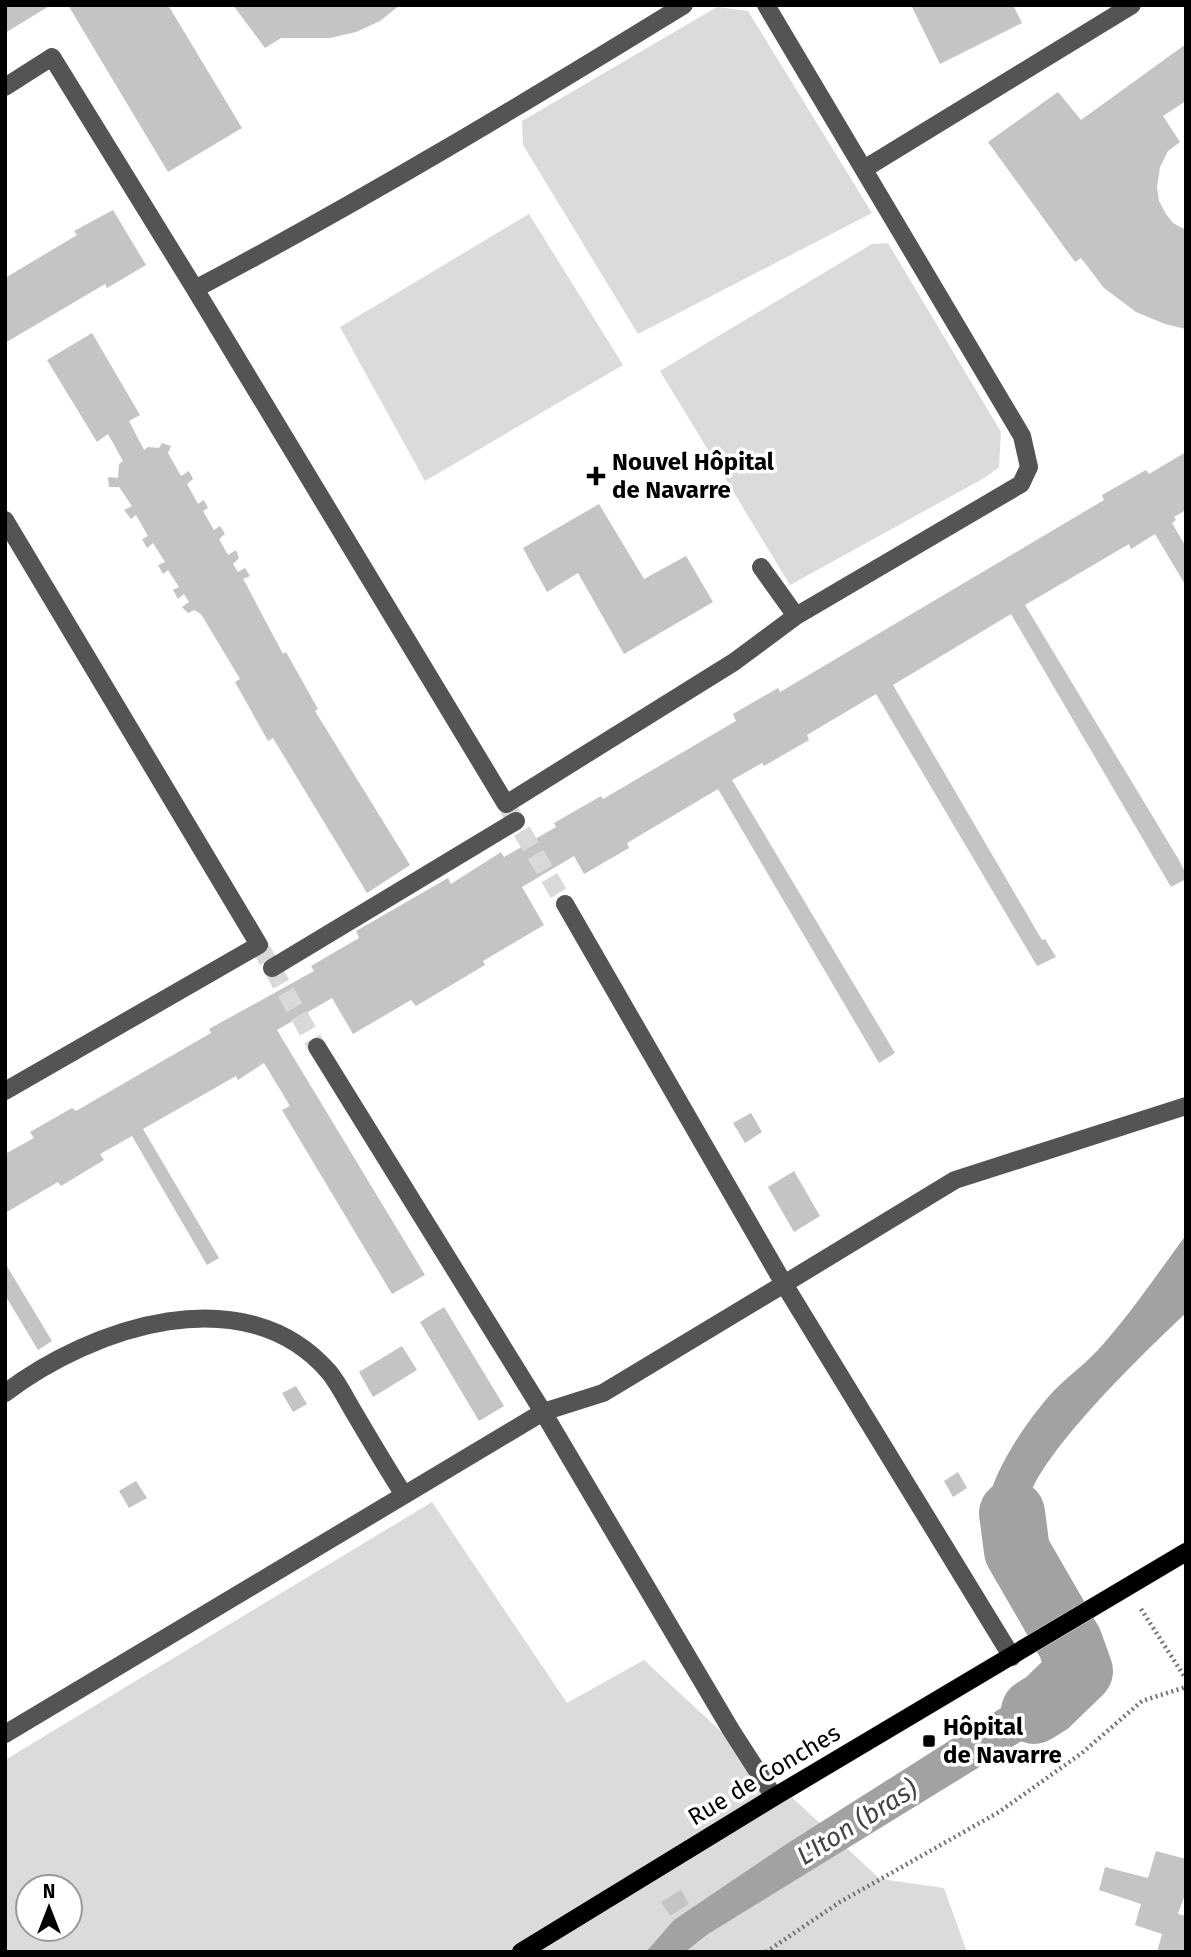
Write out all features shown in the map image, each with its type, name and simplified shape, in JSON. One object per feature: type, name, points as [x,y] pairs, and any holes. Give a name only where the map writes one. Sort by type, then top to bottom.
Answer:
[{"type":"main road","points":[[1127,1588],[1186,1552]]},
{"type":"main road","name":"Rue de Conches","points":[[521,1952],[774,1797],[1127,1588]]},
{"type":"street","points":[[195,289],[305,232],[684,5]]},
{"type":"street","points":[[5,87],[52,57],[506,804],[734,662],[796,616],[1021,484],[1029,467],[1022,436],[766,5]]},
{"type":"street","points":[[864,169],[1132,5]]},
{"type":"street","points":[[5,520],[259,945],[5,1091]]},
{"type":"street","points":[[761,567],[796,616]]},
{"type":"street","points":[[272,968],[516,821]]},
{"type":"street","points":[[565,904],[784,1284],[1012,1657]]},
{"type":"street","points":[[317,1047],[543,1412],[731,1730],[774,1797]]},
{"type":"street","points":[[5,1734],[543,1412],[603,1394],[955,1180],[1186,1106]]},
{"type":"street","points":[[5,1393],[23,1379],[93,1342],[134,1328],[181,1319],[219,1319],[254,1324],[294,1342],[330,1373],[404,1495]]},
{"type":"path","points":[[1127,1588],[1186,1679]]},
{"type":"path","points":[[766,1952],[839,1902],[999,1812],[1082,1753],[1142,1701],[1186,1687]]},
{"type":"shaded area","points":[[717,7],[748,11],[872,213],[638,334],[523,145],[522,121]]},
{"type":"shaded area","points":[[529,214],[623,365],[425,481],[340,327]]},
{"type":"shaded area","points":[[888,243],[1001,432],[999,467],[986,477],[790,585],[660,371],[872,244]]},
{"type":"shaded area","points":[[432,1502],[567,1703],[644,1660],[880,1879],[944,1888],[967,1952],[5,1952],[5,1760]]},
{"type":"water","points":[[1186,1235],[1186,1313],[1119,1379],[1066,1438],[1045,1467],[1031,1493],[1026,1513],[1027,1523],[1038,1551],[1059,1586],[1029,1604],[1009,1574],[991,1492],[995,1480],[1016,1441],[1042,1405],[1109,1337]]},
{"type":"water","points":[[1082,1635],[1100,1656],[1090,1699],[708,1934],[685,1952],[646,1952],[674,1920],[788,1843],[1061,1670],[1054,1652]]},
{"type":"building","points":[[5,5],[51,5],[5,33]]},
{"type":"building","points":[[68,5],[168,5],[242,128],[168,172]]},
{"type":"building","points":[[233,5],[400,5],[380,21],[356,32],[330,38],[281,38],[265,48]]},
{"type":"building","points":[[911,5],[1013,5],[1022,23],[940,64]]},
{"type":"building","points":[[1186,44],[1186,101],[1163,116],[1180,142],[1168,151],[1160,167],[1157,187],[1159,201],[1166,214],[1173,223],[1186,230],[1186,329],[1136,312],[1104,288],[1081,258],[1075,262],[988,142],[1058,92],[1081,120]]},
{"type":"building","points":[[113,210],[146,265],[107,288],[105,284],[5,343],[5,278],[77,235],[74,231]]},
{"type":"building","points":[[92,333],[140,415],[129,421],[144,450],[148,447],[159,448],[162,443],[171,446],[168,453],[181,476],[189,471],[193,479],[187,484],[198,504],[204,500],[208,508],[203,511],[214,530],[220,526],[225,534],[219,539],[228,555],[236,550],[239,558],[233,564],[238,572],[245,568],[250,576],[243,579],[283,654],[286,652],[318,709],[315,711],[410,865],[367,893],[273,738],[268,741],[235,682],[240,679],[201,614],[194,610],[188,613],[182,607],[189,602],[184,594],[178,599],[173,590],[179,587],[168,570],[163,574],[158,565],[165,562],[153,543],[147,548],[142,539],[148,536],[136,515],[131,519],[124,510],[132,506],[119,487],[109,487],[108,477],[118,478],[119,464],[123,461],[108,434],[97,442],[47,360]]},
{"type":"building","points":[[1186,452],[1186,510],[1174,517],[1176,520],[1172,523],[1186,547],[1186,586],[1155,534],[1131,549],[1129,544],[1025,605],[1179,860],[1186,879],[1171,887],[1011,614],[893,685],[1042,940],[1045,939],[1056,957],[1037,966],[876,694],[807,735],[809,740],[764,766],[762,763],[732,780],[895,1053],[879,1063],[718,789],[627,843],[629,848],[584,874],[574,856],[522,887],[544,925],[483,961],[485,965],[416,1006],[411,1000],[353,1034],[332,998],[277,1030],[425,1275],[392,1294],[282,1110],[290,1106],[264,1063],[238,1080],[236,1076],[143,1129],[219,1258],[207,1265],[132,1136],[100,1154],[104,1160],[61,1186],[58,1182],[5,1213],[5,1154],[34,1138],[30,1132],[72,1108],[76,1111],[211,1033],[209,1029],[314,971],[311,966],[359,938],[356,931],[448,878],[451,884],[501,852],[504,857],[556,827],[554,823],[601,796],[603,799],[736,721],[733,714],[778,688],[780,692],[1104,500],[1102,495],[1146,470],[1149,474]]},
{"type":"building","points":[[599,504],[644,579],[686,556],[713,602],[624,654],[578,573],[547,592],[523,548]]},
{"type":"building","points":[[751,1113],[762,1132],[745,1143],[733,1123]]},
{"type":"building","points":[[794,1171],[820,1216],[794,1232],[768,1187]]},
{"type":"building","points":[[5,1263],[52,1341],[38,1350],[5,1295]]},
{"type":"building","points":[[444,1307],[504,1406],[479,1421],[420,1322]]},
{"type":"building","points":[[402,1346],[417,1370],[373,1397],[359,1372]]},
{"type":"building","points":[[296,1386],[307,1404],[293,1412],[282,1393]]},
{"type":"building","points":[[958,1472],[967,1488],[953,1497],[944,1481]]},
{"type":"building","points":[[136,1481],[147,1498],[129,1508],[119,1491]]},
{"type":"building","points":[[1156,1851],[1186,1859],[1186,1892],[1178,1914],[1186,1916],[1186,1952],[1157,1952],[1162,1934],[1135,1925],[1141,1904],[1099,1890],[1105,1867],[1148,1878]]},
{"type":"building","points":[[681,1890],[689,1904],[670,1916],[661,1902]]},
{"type":"waterway","name":"L'Iton (bras)","points":[[1012,1513],[1017,1551],[1070,1643],[1080,1671],[1047,1703],[1034,1711]]},
{"type":"tunnel","points":[[508,808],[565,904]]},
{"type":"tunnel","points":[[259,945],[317,1047]]},
{"type":"place","name":"Nouvel Hôpital de Navarre","points":[[596,476]]},
{"type":"place","name":"Hôpital de Navarre","points":[[929,1741]]}]
